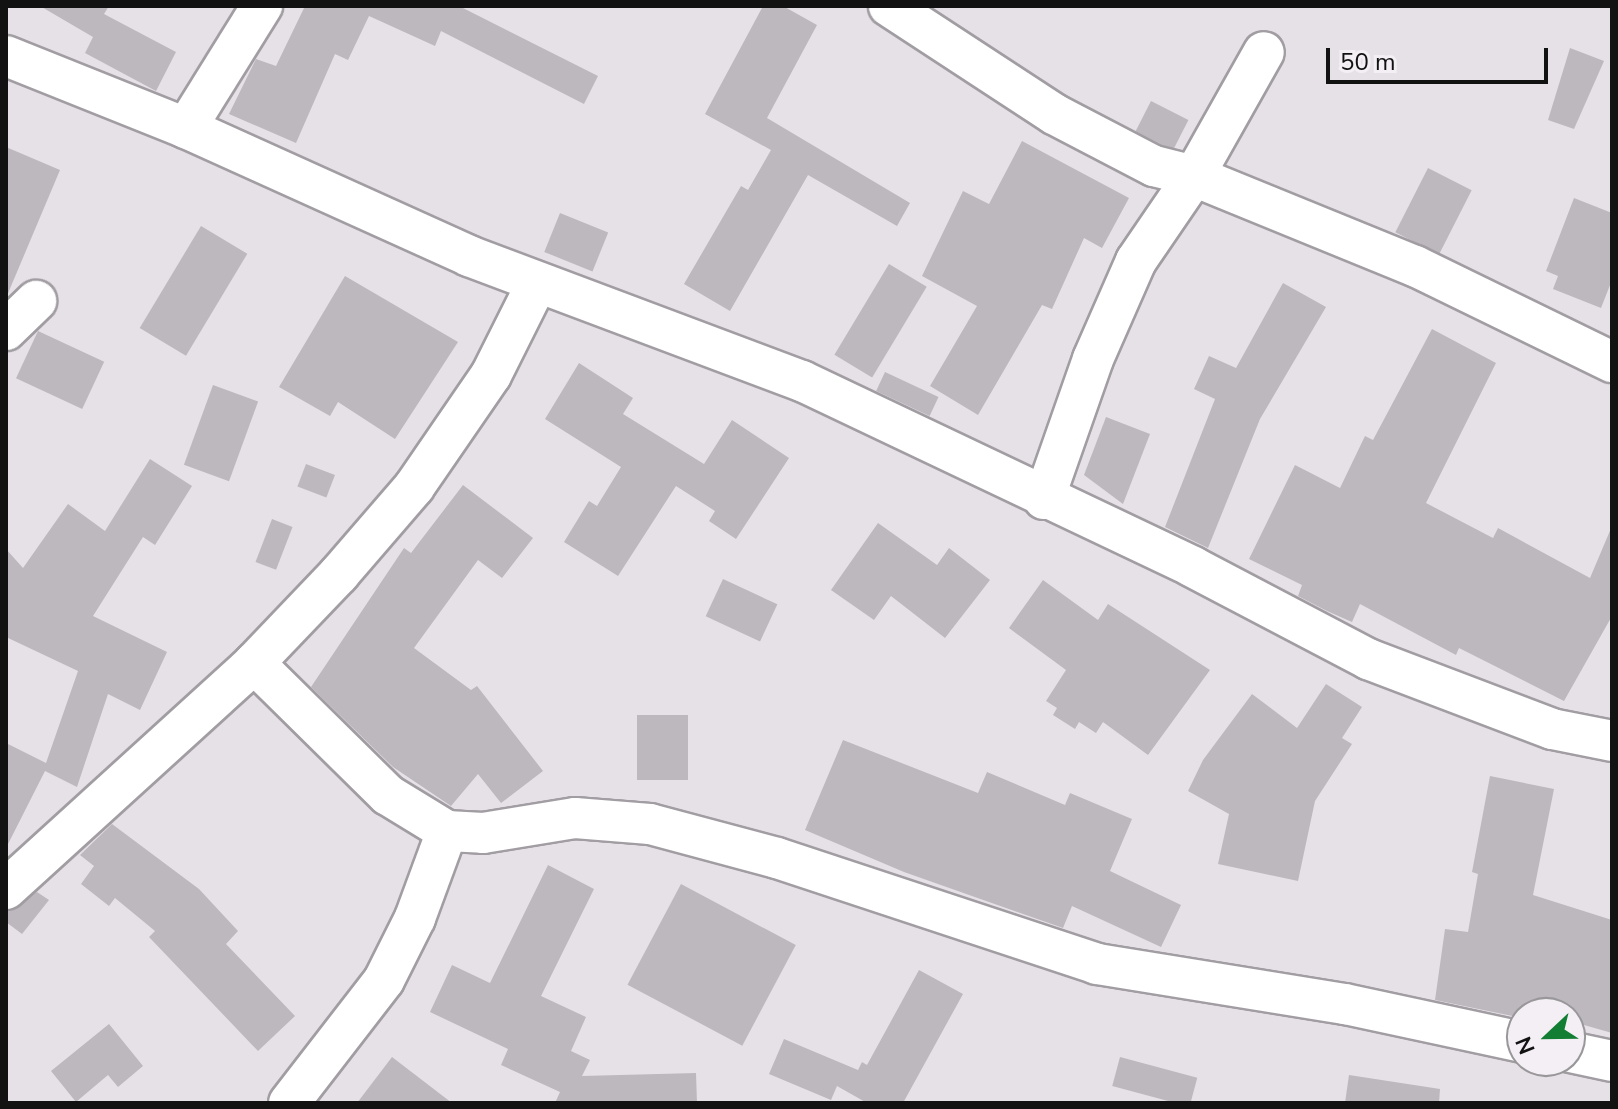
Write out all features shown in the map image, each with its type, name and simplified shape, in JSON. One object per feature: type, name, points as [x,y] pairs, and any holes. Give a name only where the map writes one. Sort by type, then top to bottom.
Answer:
[{"type":"street","points":[[186,128],[262,6]]},
{"type":"street","points":[[889,6],[1054,114],[1154,166],[1194,176],[1415,266],[1612,362]]},
{"type":"street","points":[[1044,499],[1093,359],[1136,261],[1194,176],[1264,52]]},
{"type":"street","points":[[6,56],[186,128],[537,283],[802,381],[1044,499],[1193,567],[1368,659],[1552,729],[1612,741]]},
{"type":"street","points":[[6,889],[254,663],[414,487],[491,375],[537,283]]},
{"type":"street","points":[[6,330],[36,301]]},
{"type":"street","points":[[254,663],[388,795],[447,831],[483,833],[575,818],[650,824],[777,858],[1097,964],[1345,1004],[1506,1039]]},
{"type":"street","points":[[289,1103],[384,980],[415,918],[447,831]]},
{"type":"street","points":[[1586,1055],[1612,1061]]},
{"type":"building","points":[[40,6],[109,6],[104,14],[176,52],[156,91],[85,53],[93,37]]},
{"type":"building","points":[[305,6],[459,6],[598,76],[584,104],[441,31],[435,46],[369,16],[348,60],[335,54],[296,143],[229,114],[256,59],[276,66]]},
{"type":"building","points":[[763,6],[783,6],[817,25],[767,118],[910,203],[897,226],[808,175],[730,311],[684,284],[741,186],[748,190],[771,150],[705,114]]},
{"type":"building","points":[[1570,48],[1604,61],[1574,129],[1548,120]]},
{"type":"building","points":[[1151,101],[1188,120],[1173,150],[1136,131]]},
{"type":"building","points":[[1022,141],[1129,198],[1102,248],[1084,238],[1052,309],[1042,305],[978,415],[930,386],[977,306],[922,276],[963,191],[989,204]]},
{"type":"building","points":[[6,147],[60,170],[6,298]]},
{"type":"building","points":[[1428,168],[1472,190],[1439,254],[1395,232]]},
{"type":"building","points":[[1574,198],[1612,213],[1612,280],[1601,308],[1553,289],[1558,276],[1546,271]]},
{"type":"building","points":[[560,213],[608,232],[592,271],[544,252]]},
{"type":"building","points":[[201,226],[247,254],[186,356],[140,328]]},
{"type":"building","points":[[889,264],[927,287],[872,378],[834,355]]},
{"type":"building","points":[[345,276],[458,342],[395,439],[338,402],[330,416],[279,387]]},
{"type":"building","points":[[1283,283],[1326,307],[1260,419],[1208,548],[1165,527],[1215,399],[1194,389],[1209,356],[1236,368]]},
{"type":"building","points":[[1432,329],[1496,363],[1426,503],[1493,538],[1498,528],[1590,578],[1612,526],[1612,616],[1564,701],[1459,648],[1456,655],[1360,604],[1352,622],[1327,611],[1298,596],[1302,585],[1249,559],[1295,465],[1340,488],[1365,436],[1373,440]]},
{"type":"building","points":[[38,331],[104,362],[82,409],[16,378]]},
{"type":"building","points":[[579,363],[633,398],[623,414],[704,464],[732,420],[789,458],[736,539],[709,521],[715,511],[676,486],[618,576],[564,542],[589,501],[597,506],[621,467],[545,419]]},
{"type":"building","points":[[885,372],[938,397],[930,416],[876,391]]},
{"type":"building","points":[[213,385],[258,401],[229,481],[184,465]]},
{"type":"building","points":[[1106,417],[1150,434],[1123,504],[1084,475]]},
{"type":"building","points":[[150,459],[192,486],[155,545],[143,537],[93,616],[167,652],[140,710],[108,694],[77,787],[45,771],[6,848],[6,743],[46,763],[78,671],[6,637],[6,549],[23,568],[68,504],[105,531]]},
{"type":"building","points":[[306,464],[335,475],[326,498],[297,486]]},
{"type":"building","points":[[463,485],[533,538],[502,578],[478,560],[414,648],[471,690],[477,686],[543,771],[501,803],[478,774],[451,806],[393,767],[311,687],[404,548],[411,553]]},
{"type":"building","points":[[272,519],[293,527],[276,570],[256,562]]},
{"type":"building","points":[[878,523],[937,565],[949,548],[990,580],[945,638],[891,596],[874,620],[831,590]]},
{"type":"building","points":[[723,579],[777,604],[760,642],[706,616]]},
{"type":"building","points":[[1043,580],[1098,620],[1108,604],[1210,670],[1148,755],[1103,722],[1096,733],[1079,722],[1075,729],[1053,715],[1057,708],[1046,701],[1066,670],[1009,628]]},
{"type":"building","points":[[1326,684],[1362,707],[1342,738],[1352,744],[1315,801],[1298,881],[1218,864],[1229,814],[1188,791],[1203,760],[1252,694],[1297,728]]},
{"type":"building","points":[[637,715],[688,715],[688,780],[637,780]]},
{"type":"building","points":[[843,740],[978,793],[987,772],[1065,805],[1070,793],[1132,819],[1110,871],[1181,905],[1161,947],[1072,906],[1063,928],[904,872],[805,830]]},
{"type":"building","points":[[1490,776],[1554,789],[1533,895],[1612,920],[1612,1033],[1586,1026],[1586,997],[1506,997],[1506,1015],[1435,1000],[1445,929],[1468,932],[1478,874],[1472,872]]},
{"type":"building","points":[[112,824],[199,889],[238,931],[226,944],[295,1016],[258,1051],[149,937],[155,931],[115,898],[109,906],[81,884],[94,866],[80,855]]},
{"type":"building","points":[[548,865],[594,889],[541,996],[586,1017],[571,1051],[590,1060],[582,1076],[696,1073],[697,1103],[555,1103],[560,1092],[501,1065],[508,1049],[430,1012],[452,965],[490,983]]},
{"type":"building","points":[[681,884],[796,945],[742,1046],[627,985]]},
{"type":"building","points":[[37,892],[49,900],[22,934],[6,922],[6,911]]},
{"type":"building","points":[[919,970],[963,994],[903,1103],[867,1103],[837,1086],[831,1100],[769,1074],[784,1039],[858,1070],[862,1062],[867,1065]]},
{"type":"building","points":[[109,1024],[143,1066],[118,1087],[108,1075],[76,1102],[51,1071]]},
{"type":"building","points":[[392,1057],[452,1103],[357,1103]]},
{"type":"building","points":[[1120,1057],[1197,1078],[1190,1103],[1176,1103],[1112,1086]]},
{"type":"building","points":[[1349,1075],[1440,1089],[1439,1103],[1345,1103]]}]
